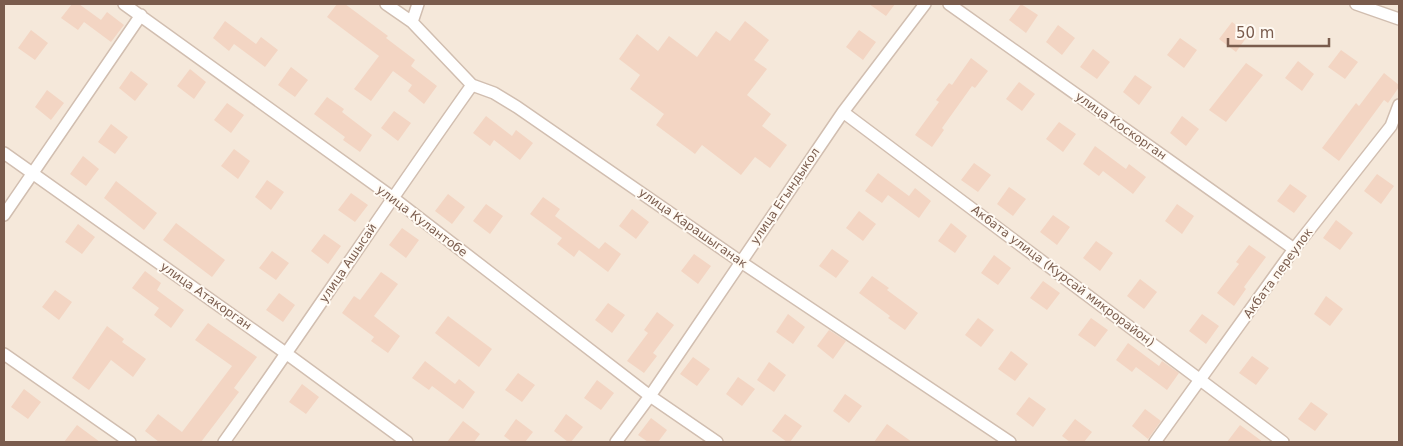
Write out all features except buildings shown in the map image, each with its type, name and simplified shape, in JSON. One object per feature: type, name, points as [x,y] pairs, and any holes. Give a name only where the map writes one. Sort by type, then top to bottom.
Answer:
[{"type":"street","name":"улица Кулантобе","points":[[124,4],[392,197],[650,396],[717,442]]},
{"type":"street","name":"улица Карашыганак","points":[[386,4],[412,22],[472,85],[494,93],[517,106],[741,262],[1010,442]]},
{"type":"street","points":[[412,22],[418,4]]},
{"type":"street","name":"улица Егындыкол","points":[[616,442],[650,396],[842,112],[925,4]]},
{"type":"street","name":"улица Коскорган","points":[[949,4],[1294,249]]},
{"type":"street","points":[[1356,4],[1399,19]]},
{"type":"street","points":[[4,215],[141,15]]},
{"type":"street","name":"улица Ашысай","points":[[224,442],[287,354],[392,197],[472,85]]},
{"type":"street","name":"Акбата переулок","points":[[1155,442],[1294,249],[1391,126],[1399,105]]},
{"type":"street","name":"Акбата улица (Курсай микрорайон)","points":[[842,112],[1283,442]]},
{"type":"street","name":"улица Атакорган","points":[[4,153],[287,354],[407,442]]},
{"type":"street","points":[[4,354],[130,442]]},
{"type":"shaded area","points":[[4,4],[1399,4],[1399,442],[4,442]]}]
